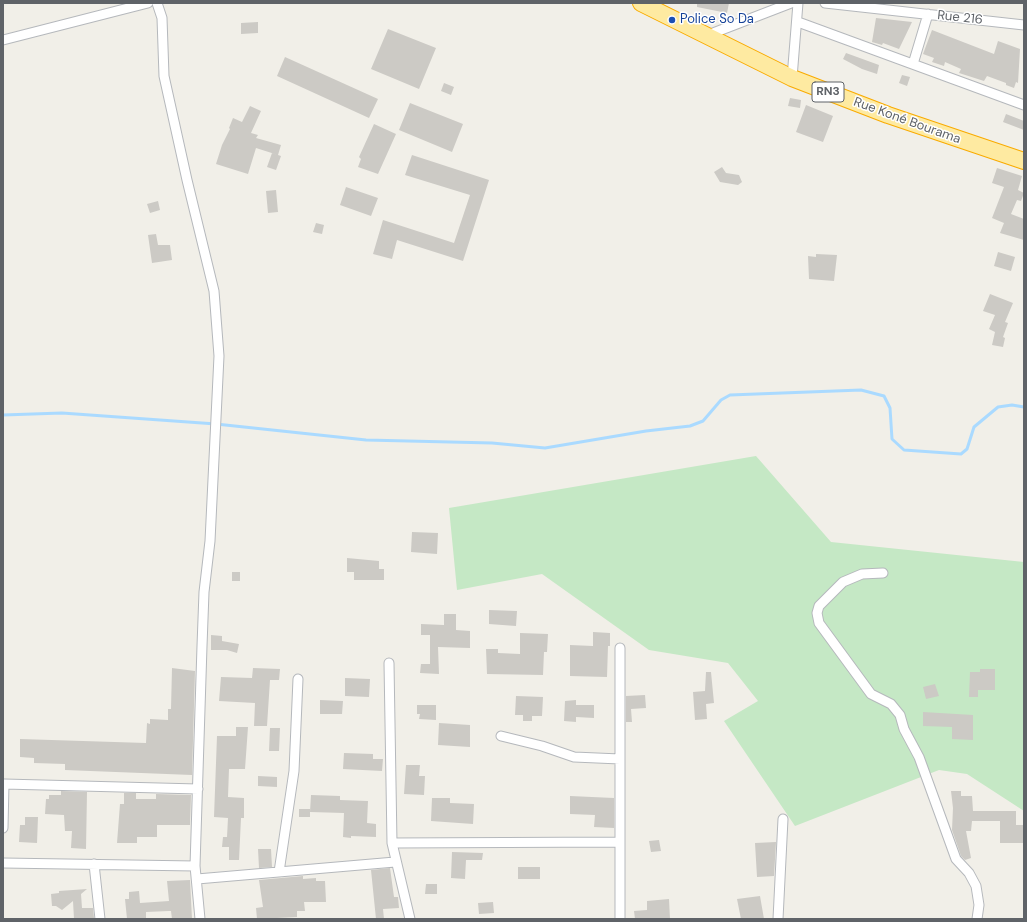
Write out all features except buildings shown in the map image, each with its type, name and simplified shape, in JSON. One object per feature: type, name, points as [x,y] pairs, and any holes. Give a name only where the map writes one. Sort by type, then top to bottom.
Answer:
[{"type":"highway","name":"Rue Koné Bourama","points":[[641,3],[792,78],[888,115],[1024,161]]},
{"type":"street","points":[[3,40],[148,3]]},
{"type":"street","points":[[157,3],[162,18],[164,76],[214,291],[219,356],[210,540],[204,592],[202,646],[196,866],[200,919]]},
{"type":"street","points":[[708,35],[791,3]]},
{"type":"street","points":[[792,78],[798,22],[798,3]]},
{"type":"street","name":"Rue 216","points":[[824,3],[871,6],[1024,25]]},
{"type":"street","points":[[913,64],[928,14]]},
{"type":"street","points":[[798,22],[1024,105]]},
{"type":"street","points":[[883,573],[862,574],[843,582],[819,606],[817,613],[818,624],[871,694],[891,704],[900,715],[904,728],[919,756],[956,859],[969,872],[976,886],[979,905],[977,919]]},
{"type":"street","points":[[620,648],[620,919]]},
{"type":"street","points":[[389,663],[392,843],[395,862],[410,919]]},
{"type":"street","points":[[279,872],[294,771],[298,679]]},
{"type":"street","points":[[501,736],[542,746],[574,757],[620,759]]},
{"type":"street","points":[[3,828],[4,784],[198,789]]},
{"type":"street","points":[[778,919],[782,819]]},
{"type":"street","points":[[392,843],[620,842]]},
{"type":"street","points":[[197,879],[395,862]]},
{"type":"street","points":[[3,863],[196,866]]},
{"type":"street","points":[[94,864],[100,919]]},
{"type":"green space","points":[[756,456],[831,542],[1024,562],[1024,811],[967,774],[939,770],[795,826],[724,721],[758,701],[728,663],[649,650],[542,574],[457,590],[449,508]]},
{"type":"waterway","points":[[3,415],[62,413],[216,424],[366,440],[492,443],[545,448],[646,431],[690,426],[703,421],[721,400],[730,395],[861,390],[884,396],[890,408],[892,439],[904,450],[961,454],[967,449],[974,427],[998,407],[1012,405],[1024,407]]},
{"type":"place","name":"Police So Da","points":[[672,20]]}]
